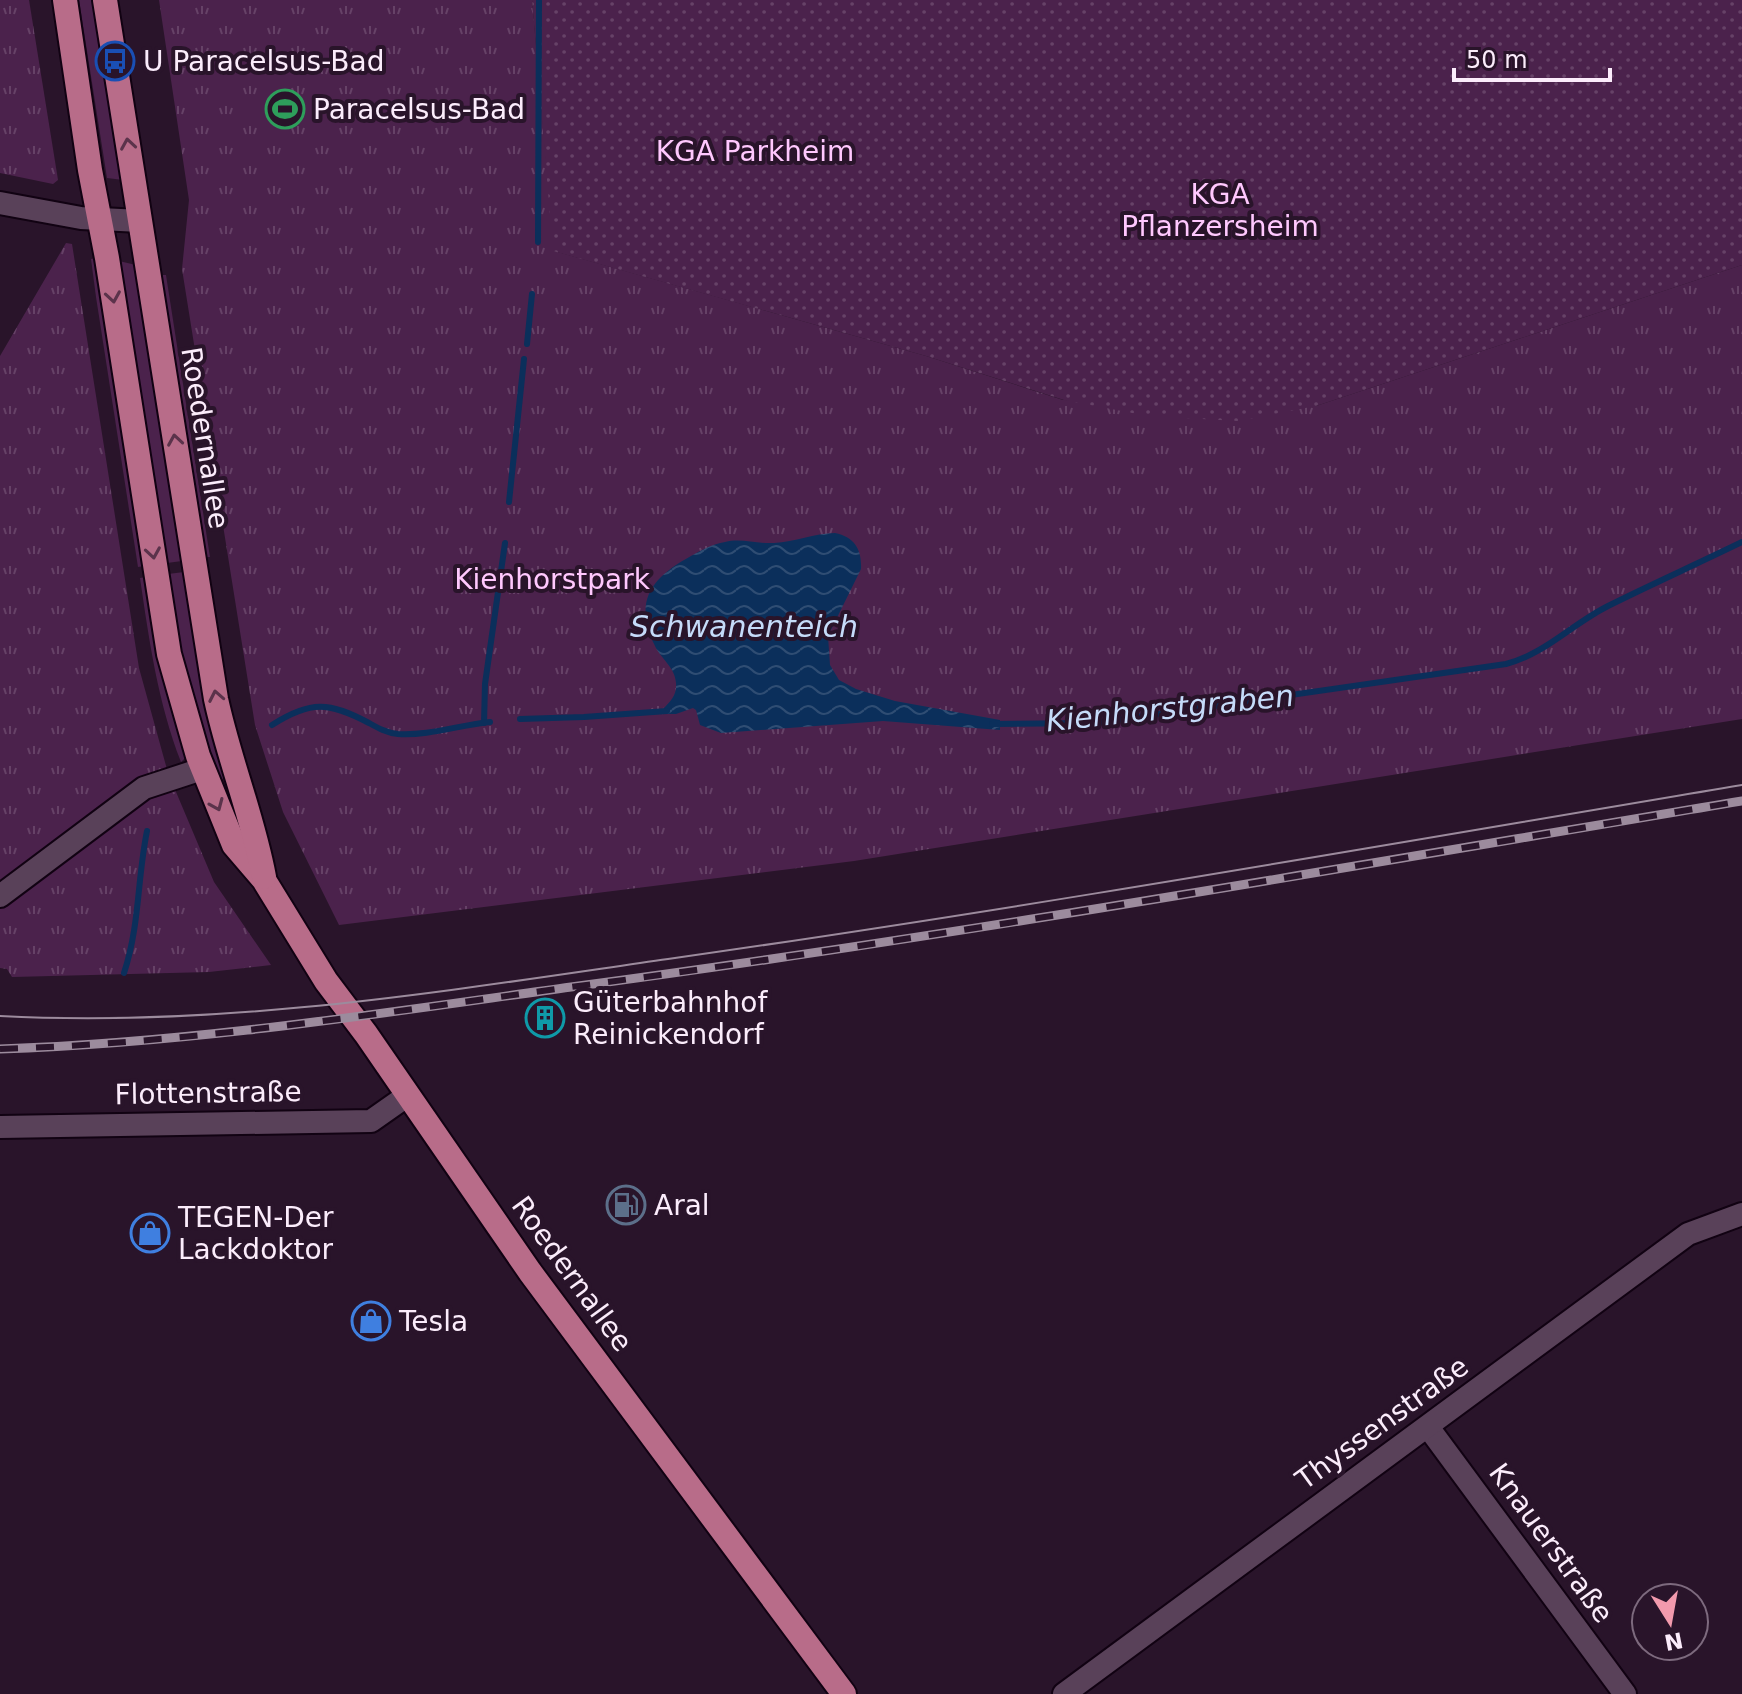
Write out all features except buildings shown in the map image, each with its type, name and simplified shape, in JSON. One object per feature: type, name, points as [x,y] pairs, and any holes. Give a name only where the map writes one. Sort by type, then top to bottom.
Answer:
[{"type":"main road","name":"Roedernallee","points":[[65,0],[169,654],[202,769],[234,845],[264,880],[326,981],[358,1022],[539,1283],[844,1694]]},
{"type":"main road","name":"Roedernallee","points":[[105,0],[216,699],[231,759],[256,834],[264,880]]},
{"type":"street","points":[[0,203],[100,220],[140,221]]},
{"type":"street","points":[[0,896],[144,788],[202,769]]},
{"type":"street","name":"Flottenstraße","points":[[0,1127],[371,1121],[408,1095]]},
{"type":"street","name":"Thyssenstraße","points":[[1064,1694],[1688,1234],[1742,1214]]},
{"type":"street","name":"Knauerstraße","points":[[1428,1427],[1625,1694]]},
{"type":"green space","points":[[0,0],[29,0],[58,180],[53,184],[0,173]]},
{"type":"green space","points":[[79,0],[95,0],[123,180],[107,178]]},
{"type":"green space","name":"Kienhorstpark","points":[[159,0],[532,0],[554,251],[926,356],[1063,400],[1316,406],[1742,265],[1742,719],[854,861],[339,925],[283,812],[255,725],[182,269],[189,200]]},
{"type":"green space","name":"KGA Pflanzersheim","points":[[532,0],[1742,0],[1742,265],[1316,406],[1238,421],[1148,416],[1064,400],[926,356],[553,251]]},
{"type":"green space","points":[[66,243],[72,244],[139,668],[168,773],[214,882],[271,965],[209,972],[12,977],[7,969],[0,968],[0,356]]},
{"type":"green space","points":[[96,258],[144,566],[138,567],[96,297],[91,259]]},
{"type":"green space","points":[[119,261],[136,265],[182,561],[167,563]]},
{"type":"green space","points":[[161,275],[166,275],[210,557],[205,557]]},
{"type":"green space","points":[[184,572],[200,676],[224,776],[222,780],[219,780],[202,730],[177,627],[168,574]]},
{"type":"green space","points":[[146,577],[163,678],[186,757],[181,762],[155,671],[140,578]]},
{"type":"water","name":"Schwanenteich","points":[[835,533],[856,545],[861,562],[861,569],[828,636],[830,665],[839,680],[856,689],[895,701],[1000,720],[1000,730],[883,721],[721,733],[700,725],[693,708],[676,714],[663,714],[663,709],[674,694],[676,683],[673,672],[655,646],[646,616],[646,604],[656,582],[677,564],[720,543],[774,543]]},
{"type":"waterway","points":[[538,242],[539,0]]},
{"type":"waterway","points":[[527,344],[532,294]]},
{"type":"waterway","points":[[509,502],[524,359]]},
{"type":"waterway","name":"Kienhorstgraben","points":[[992,724],[1096,723],[1506,664],[1546,646],[1608,606],[1742,542]]},
{"type":"waterway","points":[[484,723],[485,684],[505,543]]},
{"type":"waterway","name":"Kienhorstgraben","points":[[272,725],[298,711],[320,707],[342,711],[398,734],[490,722]]},
{"type":"waterway","name":"Kienhorstgraben","points":[[520,719],[667,711]]},
{"type":"waterway","name":"Kienhorstgraben","points":[[124,973],[133,937],[147,831]]},
{"type":"tram line","points":[[0,1016],[168,1017],[252,1012],[418,994],[937,919],[1742,785]]},
{"type":"railway","points":[[0,1049],[72,1046],[287,1026],[718,967],[1157,899],[1742,801]]},
{"type":"place","name":"U Paracelsus-Bad","points":[[115,61]]},
{"type":"place","name":"Paracelsus-Bad","points":[[285,109]]},
{"type":"place","name":"Güterbahnhof Reinickendorf","points":[[545,1018]]},
{"type":"place","name":"Aral","points":[[626,1205]]},
{"type":"place","name":"TEGEN-Der Lackdoktor","points":[[150,1233]]},
{"type":"place","name":"Tesla","points":[[371,1321]]},
{"type":"park label","name":"KGA Parkheim","points":[[755,151]]}]
